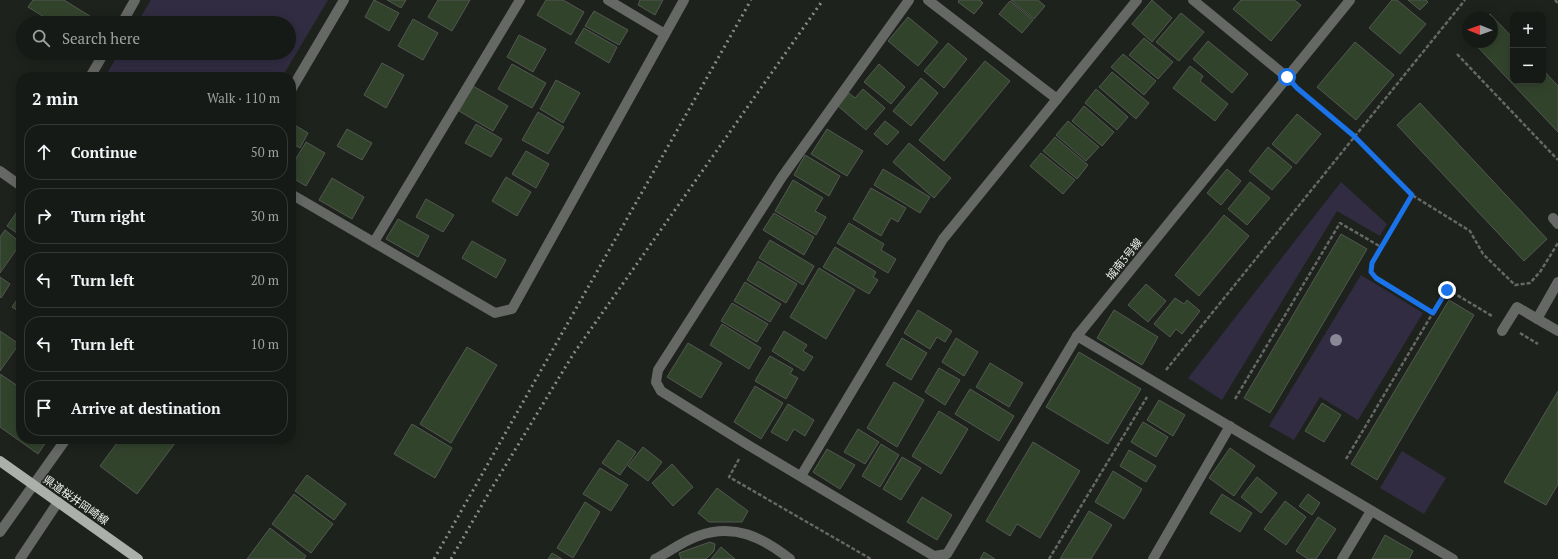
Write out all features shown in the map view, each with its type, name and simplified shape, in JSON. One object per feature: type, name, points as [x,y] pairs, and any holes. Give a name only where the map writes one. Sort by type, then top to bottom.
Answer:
[{"type":"main road","name":"県道桜井岡崎線","points":[[0,461],[138,559]]},
{"type":"street","points":[[126,16],[136,0]]},
{"type":"street","points":[[296,82],[344,0]]},
{"type":"street","points":[[374,242],[520,0]]},
{"type":"street","points":[[608,0],[665,34]]},
{"type":"street","points":[[296,197],[496,313],[512,309],[684,0]]},
{"type":"street","points":[[909,0],[782,177],[658,370],[656,382],[661,391],[801,476],[943,239],[1137,0]]},
{"type":"street","points":[[928,0],[1056,99]]},
{"type":"street","points":[[1193,0],[1287,77]]},
{"type":"street","name":"城南3号線","points":[[801,476],[934,556],[947,554],[1077,336],[1350,0]]},
{"type":"street","points":[[93,72],[100,60]]},
{"type":"street","points":[[0,171],[16,182]]},
{"type":"street","points":[[1537,319],[1558,282]]},
{"type":"street","points":[[1504,328],[1517,307],[1558,331]]},
{"type":"street","points":[[1077,336],[1157,382],[1453,559]]},
{"type":"street","points":[[1153,559],[1230,426]]},
{"type":"street","points":[[0,532],[63,444]]},
{"type":"street","points":[[20,559],[58,502]]},
{"type":"street","points":[[1342,559],[1371,511]]},
{"type":"street","points":[[654,559],[698,536],[724,530],[746,533],[772,545],[790,559]]},
{"type":"path","points":[[1049,559],[1157,382],[1465,0]]},
{"type":"path","points":[[1457,54],[1558,160]]},
{"type":"path","points":[[1287,77],[1297,88],[1354,136],[1412,195],[1470,231],[1483,254],[1515,285],[1530,283],[1540,272],[1558,242]]},
{"type":"path","points":[[1412,195],[1372,263],[1371,272],[1376,278],[1433,313]]},
{"type":"path","points":[[1235,399],[1340,223],[1381,247]]},
{"type":"path","points":[[1346,458],[1447,290],[1504,328],[1538,344]]},
{"type":"path","points":[[748,445],[729,477],[871,559]]},
{"type":"shaded area","points":[[151,0],[328,0],[296,54],[296,16],[141,16]]},
{"type":"shaded area","points":[[115,60],[292,60],[285,72],[108,72]]},
{"type":"shaded area","points":[[1341,182],[1387,224],[1380,236],[1337,211],[1222,400],[1188,378]]},
{"type":"shaded area","points":[[1361,275],[1423,313],[1358,420],[1320,397],[1294,440],[1269,426]]},
{"type":"shaded area","points":[[1402,451],[1446,478],[1424,514],[1380,488]]},
{"type":"building","points":[[33,0],[64,0],[90,16],[43,16],[28,7]]},
{"type":"building","points":[[374,0],[399,13],[389,31],[365,17]]},
{"type":"building","points":[[387,0],[406,0],[401,8]]},
{"type":"building","points":[[438,0],[470,0],[452,31],[428,17]]},
{"type":"building","points":[[546,0],[563,0],[584,12],[571,35],[537,15]]},
{"type":"building","points":[[640,0],[663,0],[655,15],[638,5]]},
{"type":"building","points":[[959,0],[980,0],[983,3],[974,14],[958,2]]},
{"type":"building","points":[[1011,0],[1038,0],[1045,6],[1034,19]]},
{"type":"building","points":[[1152,0],[1172,18],[1152,42],[1132,24]]},
{"type":"building","points":[[1241,0],[1294,0],[1301,5],[1271,41],[1233,9]]},
{"type":"building","points":[[1392,0],[1397,0],[1426,24],[1400,54],[1369,28]]},
{"type":"building","points":[[1408,0],[1426,0],[1428,2],[1420,10]]},
{"type":"building","points":[[1010,1],[1033,20],[1022,33],[999,14]]},
{"type":"building","points":[[594,11],[628,30],[619,45],[585,26]]},
{"type":"building","points":[[1181,13],[1204,32],[1179,61],[1156,42]]},
{"type":"building","points":[[908,17],[938,42],[918,66],[888,41]]},
{"type":"building","points":[[413,19],[438,33],[423,60],[398,46]]},
{"type":"building","points":[[1498,22],[1510,35],[1510,81],[1479,48],[1498,48]]},
{"type":"building","points":[[584,28],[617,47],[609,63],[575,43]]},
{"type":"building","points":[[519,35],[546,49],[533,72],[507,57]]},
{"type":"building","points":[[1144,38],[1173,62],[1158,79],[1129,55]]},
{"type":"building","points":[[1208,41],[1248,74],[1232,93],[1193,59]]},
{"type":"building","points":[[1355,42],[1394,75],[1356,120],[1317,87]]},
{"type":"building","points":[[948,43],[967,59],[944,88],[924,71]]},
{"type":"building","points":[[1123,54],[1156,81],[1144,95],[1111,67]]},
{"type":"building","points":[[985,61],[1010,81],[944,161],[919,140]]},
{"type":"building","points":[[382,63],[404,75],[386,108],[364,95]]},
{"type":"building","points":[[512,64],[546,83],[532,108],[498,89]]},
{"type":"building","points":[[879,64],[905,87],[891,104],[864,82]]},
{"type":"building","points":[[1190,66],[1203,76],[1200,81],[1228,104],[1215,121],[1173,88]]},
{"type":"building","points":[[1112,72],[1149,103],[1136,119],[1099,87]]},
{"type":"building","points":[[1546,73],[1558,86],[1558,132],[1513,84],[1546,84]]},
{"type":"building","points":[[921,78],[938,93],[911,126],[893,111]]},
{"type":"building","points":[[556,80],[580,93],[563,123],[540,109]]},
{"type":"building","points":[[473,86],[508,106],[493,131],[459,111]]},
{"type":"building","points":[[863,89],[885,108],[866,130],[838,106],[849,93],[855,98]]},
{"type":"building","points":[[1096,89],[1128,117],[1117,130],[1085,103]]},
{"type":"building","points":[[1420,103],[1547,239],[1524,261],[1397,125]]},
{"type":"building","points":[[1084,106],[1114,132],[1102,146],[1072,121]]},
{"type":"building","points":[[538,112],[564,127],[548,154],[522,140]]},
{"type":"building","points":[[1297,114],[1321,134],[1296,164],[1272,144]]},
{"type":"building","points":[[885,121],[899,132],[887,145],[874,134]]},
{"type":"building","points":[[1068,121],[1099,147],[1086,161],[1056,135]]},
{"type":"building","points":[[476,124],[502,139],[491,157],[465,143]]},
{"type":"building","points":[[296,126],[308,133],[300,148],[296,146]]},
{"type":"building","points":[[347,129],[372,143],[362,160],[337,146]]},
{"type":"building","points":[[827,129],[863,151],[847,176],[811,154]]},
{"type":"building","points":[[1055,137],[1088,165],[1077,179],[1043,151]]},
{"type":"building","points":[[306,142],[325,153],[306,186],[296,180],[296,159]]},
{"type":"building","points":[[909,143],[951,178],[934,198],[893,162]]},
{"type":"building","points":[[1268,147],[1292,167],[1272,190],[1249,171]]},
{"type":"building","points":[[526,151],[549,164],[536,188],[512,174]]},
{"type":"building","points":[[1041,153],[1075,180],[1063,194],[1030,166]]},
{"type":"building","points":[[805,155],[840,176],[829,196],[794,175]]},
{"type":"building","points":[[883,169],[930,197],[920,213],[874,185]]},
{"type":"building","points":[[1227,169],[1241,181],[1221,205],[1207,193]]},
{"type":"building","points":[[506,177],[531,192],[517,216],[492,201]]},
{"type":"building","points":[[332,178],[364,197],[352,219],[319,200]]},
{"type":"building","points":[[793,180],[823,198],[815,211],[826,217],[816,235],[775,211]]},
{"type":"building","points":[[1250,182],[1270,198],[1247,225],[1228,209]]},
{"type":"building","points":[[871,188],[906,208],[898,222],[891,218],[881,236],[853,219]]},
{"type":"building","points":[[426,199],[454,215],[443,232],[416,217]]},
{"type":"building","points":[[16,213],[16,232],[7,226]]},
{"type":"building","points":[[774,213],[814,237],[804,255],[763,230]]},
{"type":"building","points":[[1224,215],[1249,236],[1199,296],[1175,275]]},
{"type":"building","points":[[398,219],[429,236],[418,257],[386,239]]},
{"type":"building","points":[[849,223],[884,244],[881,250],[896,259],[888,273],[837,243]]},
{"type":"building","points":[[5,230],[16,239],[16,250],[0,273],[0,237]]},
{"type":"building","points":[[1341,234],[1367,249],[1270,413],[1244,398]]},
{"type":"building","points":[[770,240],[814,266],[803,285],[759,258]]},
{"type":"building","points":[[472,241],[506,260],[496,278],[462,258]]},
{"type":"building","points":[[835,247],[876,272],[873,277],[878,280],[869,294],[823,267]]},
{"type":"building","points":[[758,261],[797,284],[786,303],[747,280]]},
{"type":"building","points":[[819,268],[855,290],[826,339],[790,317]]},
{"type":"building","points":[[0,277],[10,284],[1,298],[0,297]]},
{"type":"building","points":[[745,282],[781,304],[770,322],[734,301]]},
{"type":"building","points":[[1146,284],[1166,301],[1148,322],[1128,305]]},
{"type":"building","points":[[1175,298],[1184,304],[1187,300],[1200,311],[1182,334],[1176,329],[1170,337],[1154,324]]},
{"type":"building","points":[[1449,300],[1474,315],[1377,480],[1351,464]]},
{"type":"building","points":[[16,301],[16,310],[12,307]]},
{"type":"building","points":[[732,303],[768,324],[757,342],[721,321]]},
{"type":"building","points":[[918,310],[952,331],[945,342],[937,337],[930,349],[904,333]]},
{"type":"building","points":[[1114,310],[1158,337],[1142,365],[1097,338]]},
{"type":"building","points":[[722,324],[761,348],[749,369],[710,345]]},
{"type":"building","points":[[0,331],[16,342],[16,348],[0,371]]},
{"type":"building","points":[[784,331],[807,345],[803,351],[813,357],[804,371],[772,351]]},
{"type":"building","points":[[902,338],[927,353],[911,380],[886,365]]},
{"type":"building","points":[[956,338],[978,352],[964,376],[942,362]]},
{"type":"building","points":[[688,343],[722,363],[701,398],[667,377]]},
{"type":"building","points":[[467,347],[497,365],[451,443],[420,424]]},
{"type":"building","points":[[1079,352],[1141,389],[1108,444],[1046,407]]},
{"type":"building","points":[[770,356],[793,369],[790,374],[798,378],[786,399],[755,381]]},
{"type":"building","points":[[990,363],[1023,383],[1009,407],[976,387]]},
{"type":"building","points":[[939,368],[960,380],[945,405],[925,392]]},
{"type":"building","points":[[0,374],[16,385],[16,438],[0,427]]},
{"type":"building","points":[[894,382],[924,400],[897,447],[867,428]]},
{"type":"building","points":[[755,386],[783,403],[761,439],[734,422]]},
{"type":"building","points":[[970,389],[1014,416],[999,441],[955,414]]},
{"type":"building","points":[[1558,391],[1558,484],[1546,505],[1504,482]]},
{"type":"building","points":[[1159,400],[1185,415],[1173,436],[1147,420]]},
{"type":"building","points":[[1322,403],[1341,415],[1324,442],[1305,431]]},
{"type":"building","points":[[788,404],[814,420],[805,436],[794,429],[787,441],[771,432]]},
{"type":"building","points":[[939,411],[968,429],[941,474],[912,456]]},
{"type":"building","points":[[1143,422],[1168,437],[1156,457],[1131,442]]},
{"type":"building","points":[[412,424],[452,448],[435,478],[394,454]]},
{"type":"building","points":[[858,429],[879,442],[865,464],[844,452]]},
{"type":"building","points":[[618,440],[636,452],[620,475],[602,463]]},
{"type":"building","points":[[1033,442],[1080,471],[1040,538],[1017,524],[1010,536],[986,521]]},
{"type":"building","points":[[24,444],[45,444],[38,454]]},
{"type":"building","points":[[116,444],[174,444],[137,494],[100,466]]},
{"type":"building","points":[[881,444],[899,455],[880,487],[862,476]]},
{"type":"building","points":[[643,447],[662,462],[648,481],[628,466]]},
{"type":"building","points":[[1230,448],[1255,466],[1234,496],[1209,478]]},
{"type":"building","points":[[827,449],[855,465],[840,489],[813,472]]},
{"type":"building","points":[[1129,450],[1156,466],[1146,482],[1120,466]]},
{"type":"building","points":[[902,457],[921,468],[901,500],[883,489]]},
{"type":"building","points":[[672,464],[693,487],[673,506],[652,483]]},
{"type":"building","points":[[600,468],[628,485],[611,511],[583,494]]},
{"type":"building","points":[[1113,471],[1142,489],[1124,519],[1095,502]]},
{"type":"building","points":[[307,475],[346,504],[334,520],[295,491]]},
{"type":"building","points":[[1257,477],[1277,493],[1261,513],[1241,497]]},
{"type":"building","points":[[717,488],[748,511],[742,522],[709,522],[698,513]]},
{"type":"building","points":[[294,494],[333,524],[311,553],[272,524]]},
{"type":"building","points":[[1222,494],[1252,513],[1240,532],[1210,513]]},
{"type":"building","points":[[1308,494],[1320,503],[1312,515],[1299,506]]},
{"type":"building","points":[[922,497],[952,515],[937,540],[907,522]]},
{"type":"building","points":[[1285,501],[1306,517],[1286,545],[1264,529]]},
{"type":"building","points":[[585,502],[600,512],[573,558],[557,548]]},
{"type":"building","points":[[1089,511],[1112,525],[1091,559],[1060,559]]},
{"type":"building","points":[[1318,517],[1336,529],[1316,559],[1308,559],[1296,551]]},
{"type":"building","points":[[270,528],[306,556],[304,559],[247,559]]},
{"type":"building","points":[[1385,535],[1413,551],[1409,559],[1372,559]]},
{"type":"building","points":[[710,542],[715,544],[714,551],[706,559],[681,559],[679,553]]},
{"type":"building","points":[[721,547],[735,559],[711,559]]},
{"type":"building","points":[[984,552],[995,559],[980,559]]},
{"type":"building","points":[[552,553],[562,559],[548,559]]},
{"type":"railway","points":[[434,559],[751,0]]},
{"type":"railway","points":[[451,559],[490,491],[574,353],[823,0]]},
{"type":"route","points":[[1287,77],[1297,88],[1354,136],[1412,195],[1372,263],[1371,272],[1376,278],[1433,313],[1447,290]]}]
